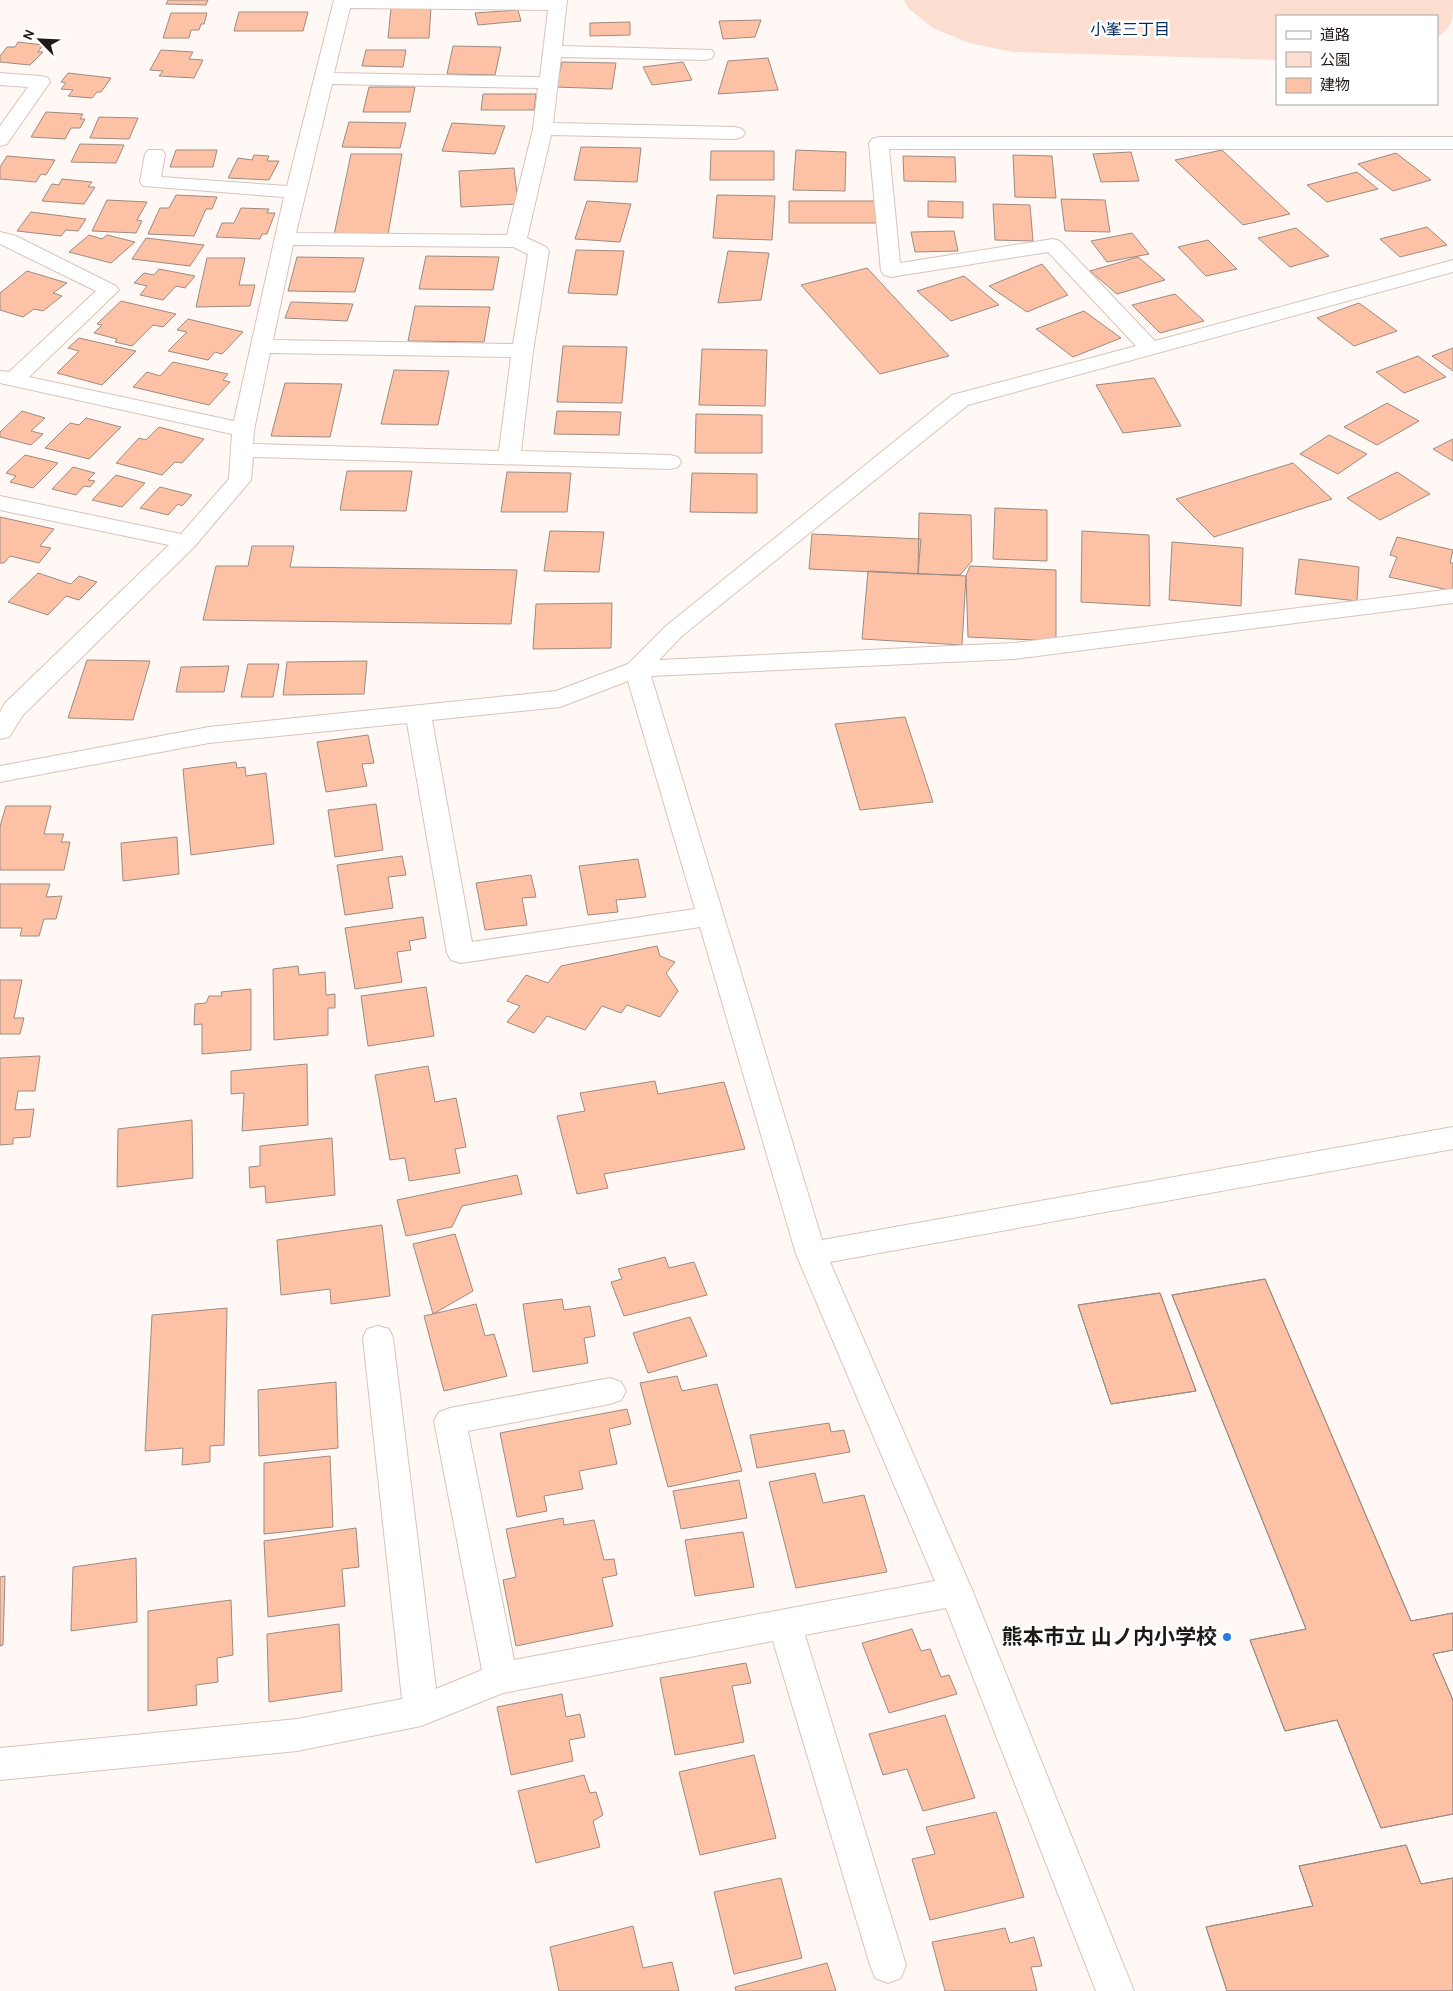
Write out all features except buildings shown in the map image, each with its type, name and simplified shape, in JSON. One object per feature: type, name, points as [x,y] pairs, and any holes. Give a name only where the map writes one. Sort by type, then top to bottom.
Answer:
[{"type":"street","points":[[0,731],[14,709],[186,542],[240,480],[242,440],[284,239],[343,2],[558,2],[543,128],[516,241]]},
{"type":"street","points":[[552,51],[705,54]]},
{"type":"street","points":[[324,78],[548,83]]},
{"type":"street","points":[[0,79],[41,82],[0,140]]},
{"type":"street","points":[[543,128],[735,133]]},
{"type":"street","points":[[1150,348],[1053,244],[891,271],[879,143],[1453,143]]},
{"type":"street","points":[[155,154],[150,182],[295,192]]},
{"type":"street","points":[[0,238],[9,240],[109,290],[7,378]]},
{"type":"street","points":[[284,239],[516,241],[539,251],[522,351],[509,458]]},
{"type":"street","points":[[638,669],[674,631],[960,400],[1453,266]]},
{"type":"street","points":[[261,346],[522,351]]},
{"type":"street","points":[[7,378],[242,440],[509,458],[670,462]]},
{"type":"street","points":[[0,504],[186,542]]},
{"type":"street","points":[[0,774],[209,735],[560,699],[638,669],[1014,651],[1453,596]]},
{"type":"street","points":[[638,669],[811,1254],[956,1592],[1115,1991]]},
{"type":"street","points":[[418,714],[461,953],[711,916]]},
{"type":"street","points":[[811,1254],[1453,1138]]},
{"type":"street","points":[[378,1338],[421,1712]]},
{"type":"street","points":[[501,1678],[450,1421],[610,1392]]},
{"type":"street","points":[[0,1764],[297,1734],[421,1712],[501,1678],[956,1592]]},
{"type":"street","points":[[785,1624],[888,1965]]},
{"type":"green space","points":[[904,0],[1453,0],[1451,22],[1438,37],[1438,15],[1276,15],[1276,60],[1013,52],[969,43],[933,28],[909,9]]},
{"type":"place","name":"熊本市立 山ノ内小学校","points":[[1227,1637]]},
{"type":"district","name":"小峯三丁目","points":[[1130,29]]}]
